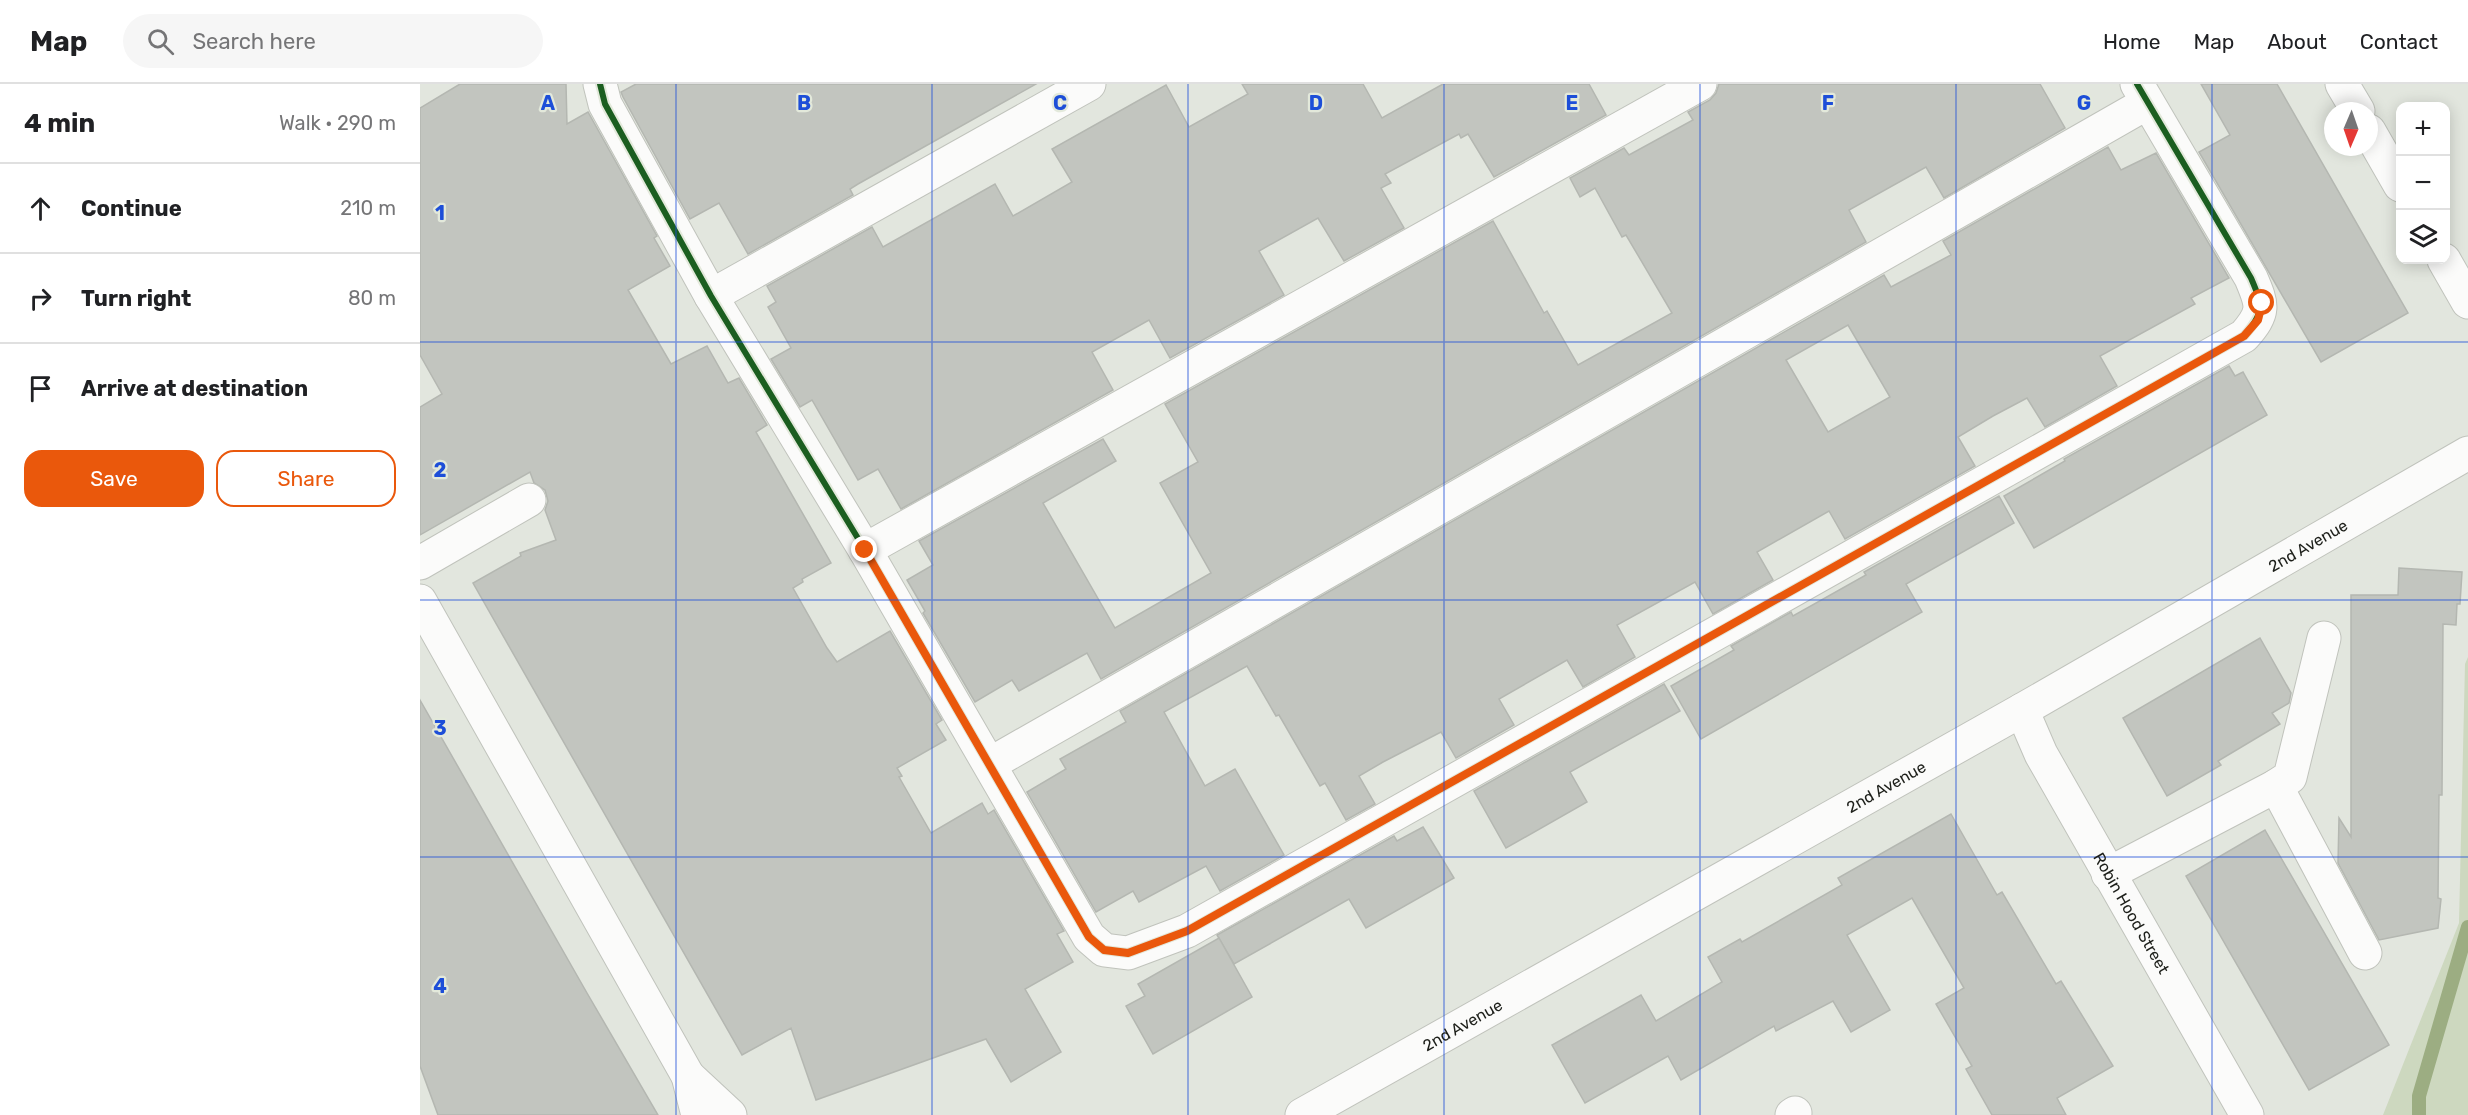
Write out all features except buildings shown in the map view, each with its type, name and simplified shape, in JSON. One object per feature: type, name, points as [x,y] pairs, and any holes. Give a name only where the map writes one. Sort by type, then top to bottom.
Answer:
[{"type":"street","points":[[600,84],[605,104],[711,296],[865,550],[1089,937],[1104,950],[1128,953],[1187,931],[2244,336],[2258,320],[2262,303],[2251,278],[2142,94],[990,764]]},
{"type":"street","points":[[711,296],[1089,84]]},
{"type":"street","points":[[865,550],[1700,84]]},
{"type":"street","points":[[2342,84],[2353,102]]},
{"type":"street","points":[[2378,147],[2396,178]]},
{"type":"street","points":[[2446,264],[2468,302]]},
{"type":"street","name":"2nd Avenue","points":[[1302,1115],[2022,710],[2468,453]]},
{"type":"street","points":[[420,562],[529,500]]},
{"type":"street","points":[[420,601],[688,1076],[698,1115]]},
{"type":"street","points":[[2108,874],[2290,777],[2325,638]]},
{"type":"street","name":"Robin Hood Street","points":[[2022,710],[2041,754],[2247,1115]]},
{"type":"street","points":[[2276,786],[2365,953]]},
{"type":"street","points":[[688,1076],[730,1115]]},
{"type":"green space","points":[[2468,657],[2468,1115],[2383,1115],[2459,923],[2465,664]]},
{"type":"waterway","points":[[2419,1115],[2419,1096],[2468,927]]},
{"type":"cycle path","points":[[600,84],[605,104],[711,296],[865,550],[1089,937],[1104,950],[1128,953],[1187,931],[2244,336],[2256,321],[2260,308],[2251,278],[2137,84]]},
{"type":"route","points":[[865,550],[1089,937],[1104,950],[1128,953],[1187,931],[2244,336],[2258,320],[2262,303]]}]
